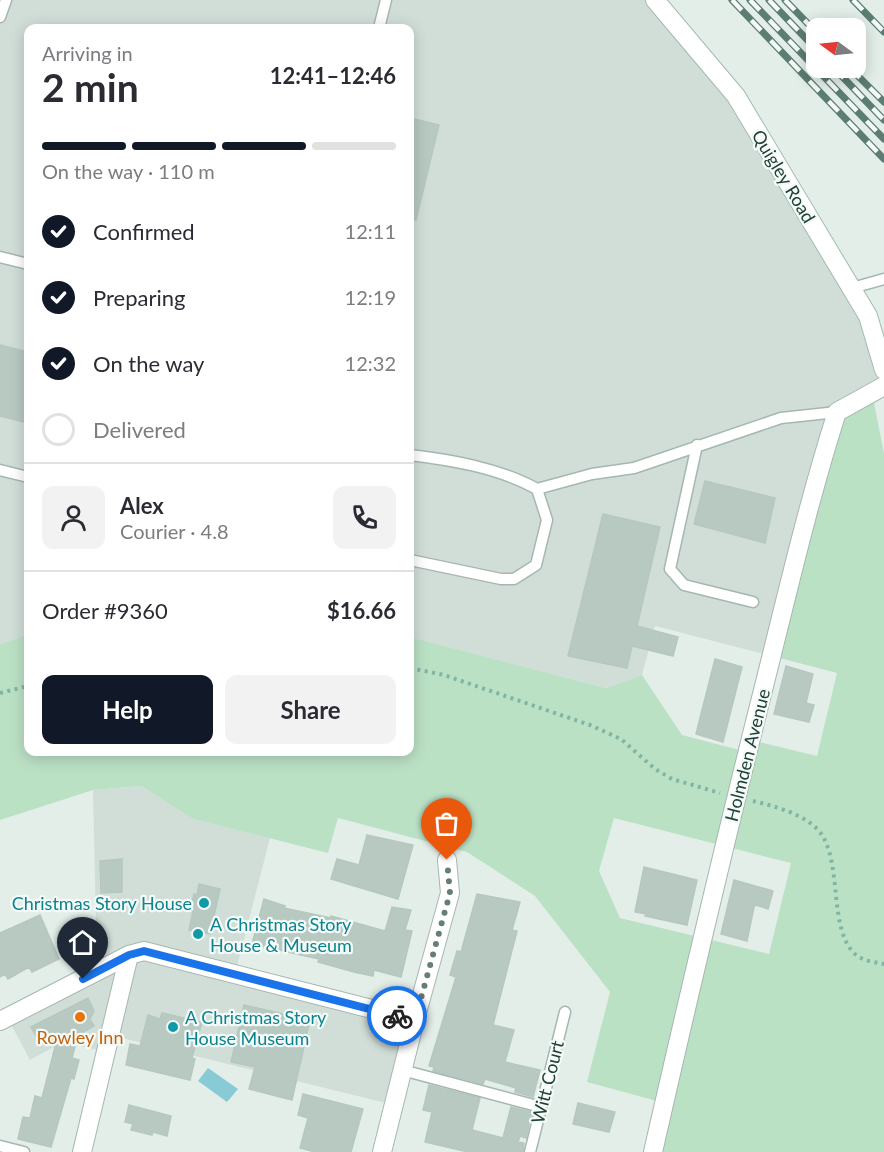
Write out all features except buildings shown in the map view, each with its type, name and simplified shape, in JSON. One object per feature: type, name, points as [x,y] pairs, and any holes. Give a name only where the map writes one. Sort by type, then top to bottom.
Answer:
[{"type":"street","name":"Quigley Road","points":[[655,0],[736,96],[868,316],[884,370]]},
{"type":"street","points":[[837,412],[884,386]]},
{"type":"street","name":"Holmden Avenue","points":[[653,1152],[701,938],[800,539],[837,412]]},
{"type":"street","points":[[382,1152],[450,893],[447,860]]},
{"type":"street","points":[[0,1021],[129,955],[144,951],[415,1020]]},
{"type":"street","points":[[82,1152],[129,955]]},
{"type":"lane","points":[[0,17],[6,0]]},
{"type":"lane","points":[[380,24],[386,0]]},
{"type":"lane","points":[[0,257],[24,263]]},
{"type":"lane","points":[[852,288],[884,279]]},
{"type":"lane","points":[[537,489],[592,474],[634,468],[781,418],[837,412]]},
{"type":"lane","points":[[698,445],[670,569],[684,585],[753,602]]},
{"type":"lane","points":[[414,456],[476,467],[521,480],[537,489],[547,520],[536,565],[514,579],[501,579],[414,561]]},
{"type":"lane","points":[[0,470],[24,476]]},
{"type":"lane","name":"Witt Court","points":[[530,1152],[565,1012]]},
{"type":"lane","points":[[402,1070],[541,1107]]},
{"type":"lane","points":[[0,1146],[24,1152]]},
{"type":"path","points":[[414,669],[444,675],[590,725],[621,739],[663,775],[713,791]]},
{"type":"path","points":[[0,693],[24,687]]},
{"type":"path","points":[[767,804],[789,811],[821,833],[831,858],[839,913],[847,943],[860,957],[884,964]]},
{"type":"shaded area","points":[[0,0],[655,0],[736,96],[868,316],[884,386],[837,412],[772,656],[655,626],[642,675],[606,688],[414,638],[414,24],[24,24],[24,636],[0,644]]},
{"type":"shaded area","points":[[141,786],[193,819],[270,838],[235,974],[415,1020],[394,1105],[110,1035],[106,1052],[63,1042],[30,1060],[7,1017],[97,971],[93,790]]},
{"type":"green space","points":[[872,393],[884,453],[884,1152],[653,1152],[664,1103],[587,1082],[610,992],[535,896],[467,852],[338,818],[328,853],[193,819],[141,786],[93,790],[0,820],[0,644],[24,636],[24,756],[414,756],[414,638],[606,688],[642,675],[682,735],[747,752],[751,740],[817,756],[837,673],[772,656],[837,412]],"holes":[[[614,818],[791,863],[769,954],[620,918],[599,871]]]},
{"type":"water","points":[[208,1068],[238,1089],[227,1102],[198,1081]]},
{"type":"railway","points":[[732,0],[884,159]]},
{"type":"railway","points":[[750,0],[884,139]]},
{"type":"railway","points":[[769,0],[806,39]]},
{"type":"railway","points":[[785,0],[806,22]]},
{"type":"railway","points":[[853,0],[884,32]]},
{"type":"railway","points":[[844,78],[884,120]]},
{"type":"railway","points":[[860,78],[884,102]]},
{"type":"way so far","points":[[397,1016],[415,1020],[450,893],[447,860]]},
{"type":"place","name":"Christmas Story House","points":[[204,903]]},
{"type":"place","name":"A Christmas Story House & Museum","points":[[198,934]]},
{"type":"place","name":"Rowley Inn","points":[[80,1017]]},
{"type":"place","name":"A Christmas Story House Museum","points":[[173,1027]]},
{"type":"route","points":[[83,979],[129,955],[144,951],[397,1016]]}]
